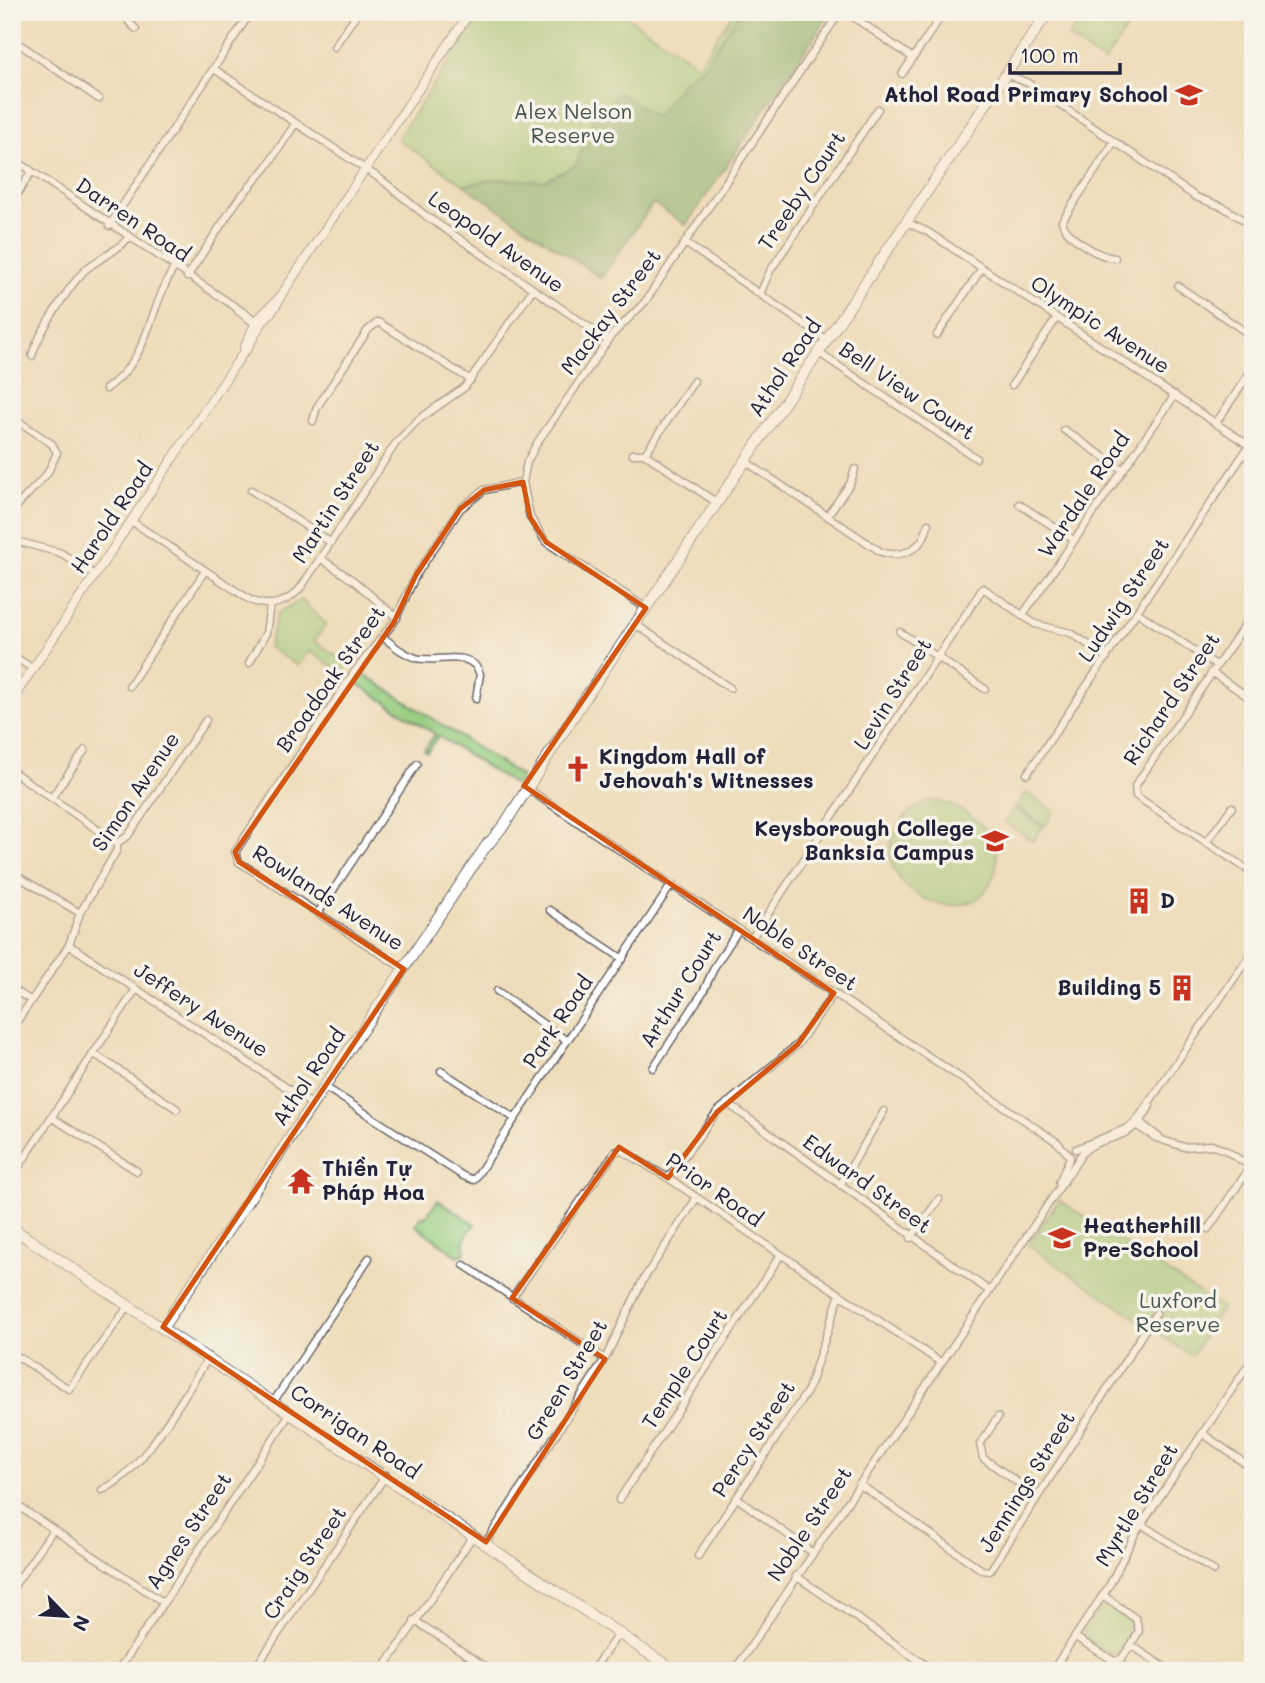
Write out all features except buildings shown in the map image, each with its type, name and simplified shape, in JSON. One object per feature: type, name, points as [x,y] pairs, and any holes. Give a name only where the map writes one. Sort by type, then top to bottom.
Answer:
[{"type":"main road","name":"Athol Road","points":[[163,1327],[1048,12]]},
{"type":"main road","name":"Corrigan Road","points":[[12,1228],[386,1475],[675,1671]]},
{"type":"street","points":[[126,12],[129,22],[136,29]]},
{"type":"street","points":[[109,226],[251,12]]},
{"type":"street","points":[[334,47],[358,12]]},
{"type":"street","name":"Harold Road","points":[[12,700],[241,356],[253,343],[257,323],[273,314],[280,298],[470,12]]},
{"type":"street","name":"Mackay Street","points":[[646,608],[547,542],[530,517],[523,482],[533,449],[608,340],[640,308],[840,12]]},
{"type":"street","points":[[846,12],[913,58]]},
{"type":"street","points":[[902,74],[944,12]]},
{"type":"street","points":[[12,38],[99,99]]},
{"type":"street","name":"Leopold Avenue","points":[[214,69],[365,170],[608,340]]},
{"type":"street","points":[[1009,70],[1196,197],[1223,207],[1253,226]]},
{"type":"street","name":"Treeby Court","points":[[760,294],[770,271],[878,109]]},
{"type":"street","points":[[187,277],[237,201],[266,168],[295,124]]},
{"type":"street","points":[[1114,142],[1062,221],[1070,234],[1100,254],[1115,258]]},
{"type":"street","name":"Darren Road","points":[[12,158],[109,226],[257,323]]},
{"type":"street","points":[[12,203],[31,172]]},
{"type":"street","name":"Olympic Avenue","points":[[909,219],[1251,447]]},
{"type":"street","points":[[32,356],[38,339],[78,279],[128,238]]},
{"type":"street","points":[[685,243],[827,340]]},
{"type":"street","points":[[106,390],[127,372],[141,351],[157,299],[174,268]]},
{"type":"street","points":[[937,335],[982,268]]},
{"type":"street","points":[[1178,286],[1253,337]]},
{"type":"street","name":"Martin Street","points":[[270,605],[296,594],[404,434],[418,420],[455,396],[471,380],[533,289]]},
{"type":"street","points":[[1012,385],[1056,319]]},
{"type":"street","points":[[313,421],[317,407],[368,330],[378,322],[471,380]]},
{"type":"street","name":"Bell View Court","points":[[819,353],[976,458]]},
{"type":"street","points":[[1216,423],[1253,368]]},
{"type":"street","points":[[645,454],[694,381]]},
{"type":"street","name":"Wardale Road","points":[[1022,616],[1175,395]]},
{"type":"street","points":[[12,417],[52,444],[57,453],[47,474],[12,511]]},
{"type":"street","points":[[1064,430],[1122,469]]},
{"type":"street","name":"Ludwig Street","points":[[1027,774],[1251,447]]},
{"type":"street","points":[[632,454],[645,454],[717,503]]},
{"type":"street","points":[[745,461],[877,550],[892,554],[908,552],[924,537],[928,524]]},
{"type":"street","points":[[827,516],[850,484],[855,470]]},
{"type":"street","name":"Broadoak Street","points":[[235,856],[237,849],[334,703],[397,618],[416,575],[467,502],[494,487],[523,482]]},
{"type":"street","points":[[251,490],[330,542]]},
{"type":"street","points":[[1019,504],[1074,540]]},
{"type":"street","points":[[131,521],[250,600],[270,605],[266,632],[249,663]]},
{"type":"street","points":[[12,540],[61,553],[95,575]]},
{"type":"street","points":[[320,558],[359,584],[397,618]]},
{"type":"street","points":[[129,686],[205,571]]},
{"type":"street","name":"Levin Street","points":[[752,938],[864,773],[983,588],[1035,624],[1071,633],[1107,657]]},
{"type":"street","points":[[1137,612],[1216,665]]},
{"type":"street","name":"Richard Street","points":[[1253,613],[1135,786],[1136,796],[1253,873]]},
{"type":"street","points":[[635,624],[730,688]]},
{"type":"street","points":[[900,632],[985,689]]},
{"type":"street","points":[[383,637],[417,659],[441,660],[457,657],[470,661],[480,674],[476,699]]},
{"type":"street","points":[[12,655],[33,669]]},
{"type":"street","points":[[1211,672],[1253,700]]},
{"type":"street","name":"Simon Avenue","points":[[12,1029],[69,944],[80,913],[117,850],[117,843],[128,835],[205,720]]},
{"type":"street","points":[[52,797],[85,750]]},
{"type":"street","points":[[318,913],[417,764]]},
{"type":"street","points":[[12,771],[117,843]]},
{"type":"street","name":"Noble Street","points":[[526,787],[1075,1154],[1057,1188],[734,1671]]},
{"type":"street","points":[[1206,843],[1232,807]]},
{"type":"street","name":"Rowlands Avenue","points":[[235,856],[240,862],[404,969]]},
{"type":"street","points":[[12,873],[80,913]]},
{"type":"street","name":"Park Road","points":[[325,1087],[463,1176],[474,1180],[672,884]]},
{"type":"street","points":[[551,910],[623,958]]},
{"type":"street","name":"Arthur Court","points":[[653,1068],[703,992],[715,966],[739,929]]},
{"type":"street","name":"Jeffery Avenue","points":[[69,944],[313,1105]]},
{"type":"street","points":[[1075,1154],[1137,1123],[1253,951]]},
{"type":"street","points":[[12,989],[32,1001]]},
{"type":"street","points":[[12,1177],[136,989]]},
{"type":"street","points":[[497,991],[567,1041]]},
{"type":"street","points":[[668,1178],[727,1103],[797,1044],[834,993]]},
{"type":"street","points":[[93,1053],[177,1109]]},
{"type":"street","points":[[441,1071],[514,1118]]},
{"type":"street","name":"Edward Street","points":[[727,1103],[911,1238],[988,1290]]},
{"type":"street","points":[[840,1185],[884,1111]]},
{"type":"street","points":[[51,1117],[137,1171]]},
{"type":"street","points":[[1137,1123],[1161,1139],[1184,1147],[1218,1147],[1252,1166],[1208,1229]]},
{"type":"street","name":"Prior Road","points":[[512,1298],[615,1152],[628,1153],[940,1362]]},
{"type":"street","name":"Green Street","points":[[486,1542],[605,1359],[643,1280],[696,1199]]},
{"type":"street","points":[[911,1238],[939,1199]]},
{"type":"street","name":"Temple Court","points":[[619,1500],[779,1256]]},
{"type":"street","points":[[274,1401],[369,1258]]},
{"type":"street","points":[[464,1265],[605,1359]]},
{"type":"street","name":"Percy Street","points":[[698,1556],[808,1390],[840,1294]]},
{"type":"street","points":[[69,1389],[129,1305]]},
{"type":"street","name":"Jennings Street","points":[[859,1484],[982,1570],[990,1572],[1156,1313]]},
{"type":"street","points":[[12,1353],[69,1389],[72,1398]]},
{"type":"street","points":[[102,1490],[123,1479],[139,1461],[209,1357]]},
{"type":"street","name":"Myrtle Street","points":[[1052,1671],[1103,1595],[1141,1524],[1253,1357]]},
{"type":"street","name":"Agnes Street","points":[[120,1668],[291,1412]]},
{"type":"street","points":[[998,1417],[981,1444],[983,1458],[1037,1496]]},
{"type":"street","points":[[1202,1433],[1253,1469]]},
{"type":"street","name":"Craig Street","points":[[253,1671],[386,1475]]},
{"type":"street","points":[[737,1498],[813,1553]]},
{"type":"street","points":[[12,1502],[163,1602]]},
{"type":"street","points":[[1141,1524],[1214,1572]]},
{"type":"street","points":[[12,1589],[53,1530]]},
{"type":"street","points":[[382,1671],[474,1534]]},
{"type":"street","points":[[796,1576],[934,1671]]},
{"type":"street","points":[[1075,1637],[1114,1661],[1121,1659],[1131,1645],[1139,1631],[1136,1619],[1103,1595]]},
{"type":"street","points":[[414,1620],[492,1671]]},
{"type":"street","points":[[592,1671],[619,1633]]},
{"type":"street","points":[[1131,1645],[1170,1671]]},
{"type":"street","points":[[120,1668],[131,1671]]},
{"type":"highlighted area","points":[[523,482],[530,517],[546,542],[646,608],[524,786],[834,993],[798,1044],[717,1112],[668,1178],[619,1147],[512,1298],[605,1359],[486,1542],[163,1327],[404,969],[239,862],[235,852],[394,622],[416,575],[460,509],[484,490]]},
{"type":"green space","name":"Alex Nelson Reserve","points":[[482,12],[620,12],[698,65],[734,12],[831,12],[686,225],[653,203],[601,278],[397,139]]},
{"type":"green space","points":[[740,12],[831,12],[686,225],[653,203],[601,278],[464,185],[496,179],[544,181],[576,165],[594,117],[619,93],[656,117],[684,80],[703,67]]},
{"type":"green space","points":[[1086,12],[1138,12],[1104,62],[1068,38]]},
{"type":"green space","points":[[301,600],[326,624],[314,641],[349,664],[343,673],[309,651],[298,666],[268,647],[278,613]]},
{"type":"green space","points":[[364,674],[522,777],[516,786],[438,736],[427,752],[424,750],[435,734],[358,684]]},
{"type":"green space","points":[[1026,793],[1054,811],[1045,826],[1016,807]]},
{"type":"green space","points":[[932,800],[948,804],[976,820],[987,831],[994,844],[997,858],[995,874],[986,890],[973,901],[955,905],[937,903],[919,896],[903,883],[893,868],[890,849],[897,829],[911,811]]},
{"type":"green space","points":[[1014,808],[1043,827],[1033,841],[1005,823]]},
{"type":"green space","points":[[438,1200],[475,1224],[464,1240],[465,1253],[458,1256],[415,1225],[422,1216],[425,1218]]},
{"type":"green space","name":"Luxford Reserve","points":[[1059,1200],[1222,1308],[1192,1356],[1028,1245]]},
{"type":"green space","points":[[1103,1605],[1122,1614],[1134,1631],[1118,1654],[1109,1655],[1086,1639],[1084,1632]]},
{"type":"place","name":"Athol Road Primary School","points":[[1189,95]]},
{"type":"place","name":"Kingdom Hall of Jehovah's Witnesses","points":[[578,769]]},
{"type":"place","name":"Keysborough College Banksia Campus","points":[[995,841]]},
{"type":"place","name":"D","points":[[1139,901]]},
{"type":"place","name":"Building 5","points":[[1182,988]]},
{"type":"place","name":"Thiền Tự Pháp Hoa","points":[[301,1181]]},
{"type":"place","name":"Heatherhill Pre-School","points":[[1062,1238]]}]
